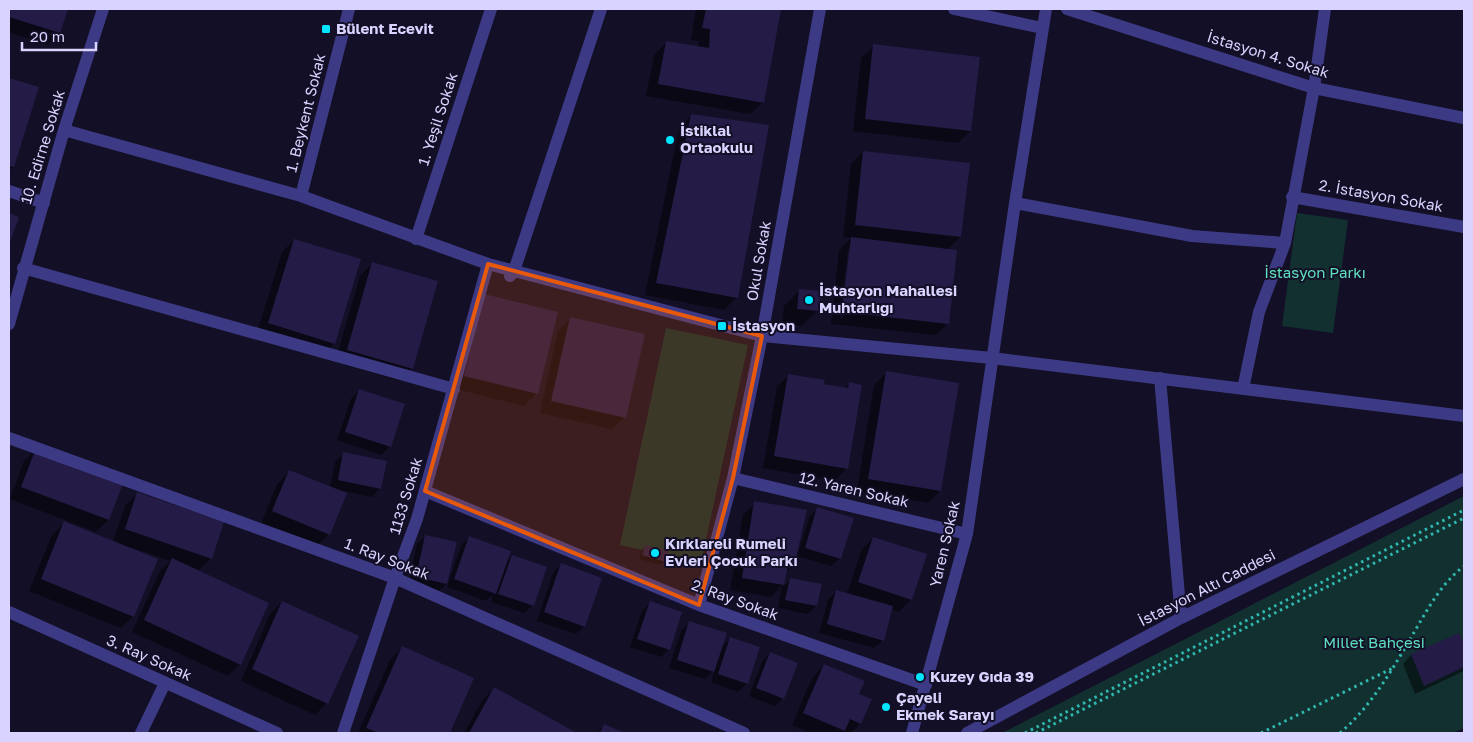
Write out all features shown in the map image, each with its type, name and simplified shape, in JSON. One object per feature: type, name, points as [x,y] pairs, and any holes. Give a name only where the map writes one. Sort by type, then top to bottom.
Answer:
[{"type":"street","name":"10. Edirne Sokak","points":[[9,324],[23,268],[44,203],[64,130],[103,9]]},
{"type":"street","name":"1. Beykent Sokak","points":[[302,196],[349,9]]},
{"type":"street","name":"1. Yeşil Sokak","points":[[416,239],[491,9]]},
{"type":"street","points":[[512,274],[601,9]]},
{"type":"street","name":"Okul Sokak","points":[[699,605],[733,478],[762,336],[820,9]]},
{"type":"street","points":[[954,9],[1042,28]]},
{"type":"street","name":"Yaren Sokak","points":[[912,733],[967,534],[1015,203],[1046,9]]},
{"type":"street","name":"İstasyon 4. Sokak","points":[[1067,9],[1314,88],[1464,118]]},
{"type":"street","points":[[1243,388],[1259,312],[1286,243],[1292,197],[1314,88],[1325,9]]},
{"type":"street","points":[[64,130],[302,196],[512,274],[762,336],[992,358],[1464,416]]},
{"type":"street","points":[[9,191],[44,203]]},
{"type":"street","name":"2. İstasyon Sokak","points":[[1292,197],[1464,227]]},
{"type":"street","points":[[1015,203],[1192,236],[1286,243]]},
{"type":"street","name":"1133 Sokak","points":[[343,733],[395,578],[417,519],[488,264]]},
{"type":"street","points":[[23,268],[454,390]]},
{"type":"street","points":[[1160,378],[1181,618]]},
{"type":"street","name":"1. Ray Sokak","points":[[9,438],[395,578],[744,733]]},
{"type":"street","name":"12. Yaren Sokak","points":[[733,478],[967,534]]},
{"type":"street","name":"İstasyon Altı Caddesi","points":[[967,733],[1181,618],[1464,479]]},
{"type":"street","name":"2. Ray Sokak","points":[[425,490],[699,605],[926,686]]},
{"type":"street","name":"3. Ray Sokak","points":[[9,612],[276,733]]},
{"type":"street","points":[[141,733],[165,683]]},
{"type":"path","points":[[1025,733],[1464,510]]},
{"type":"path","points":[[1036,733],[1464,518]]},
{"type":"path","points":[[1340,733],[1349,725],[1393,668],[1441,588],[1464,566]]},
{"type":"path","points":[[1261,733],[1393,668]]},
{"type":"highlighted area","points":[[488,264],[762,336],[733,478],[699,605],[425,491]]},
{"type":"green space","name":"İstasyon Parkı","points":[[1297,213],[1348,220],[1333,333],[1282,326]]},
{"type":"green space","points":[[666,328],[748,345],[701,563],[620,545]]},
{"type":"green space","name":"Millet Bahçesi","points":[[1464,496],[1464,728],[1453,733],[1002,733]]},
{"type":"building","points":[[9,9],[68,9],[60,33],[9,17]]},
{"type":"building","points":[[706,9],[781,9],[764,103],[658,84],[666,41],[709,48],[710,29],[702,28]]},
{"type":"building","points":[[873,44],[980,57],[971,131],[865,119]]},
{"type":"building","points":[[9,78],[39,87],[14,167],[9,166]]},
{"type":"building","points":[[691,114],[769,125],[738,298],[656,283]]},
{"type":"building","points":[[863,151],[970,163],[961,237],[855,225]]},
{"type":"building","points":[[9,213],[19,217],[9,245]]},
{"type":"building","points":[[851,237],[957,250],[949,324],[842,312]]},
{"type":"building","points":[[294,239],[361,259],[335,344],[268,323]]},
{"type":"building","points":[[372,262],[438,281],[413,369],[347,350]]},
{"type":"building","name":"İstasyon Mahallesi Muhtarlığı","points":[[799,289],[821,291],[819,311],[797,309]]},
{"type":"building","points":[[484,294],[558,312],[538,394],[464,376]]},
{"type":"building","points":[[570,317],[645,334],[626,418],[551,401]]},
{"type":"building","points":[[886,371],[959,383],[941,491],[868,479]]},
{"type":"building","points":[[788,374],[825,380],[824,384],[848,388],[849,382],[862,385],[848,469],[774,456]]},
{"type":"building","points":[[359,389],[405,404],[391,447],[345,432]]},
{"type":"building","points":[[36,448],[124,481],[109,520],[21,487]]},
{"type":"building","points":[[343,452],[387,461],[381,489],[338,480]]},
{"type":"building","points":[[289,470],[347,493],[330,535],[272,511]]},
{"type":"building","points":[[137,492],[224,522],[212,559],[125,529]]},
{"type":"building","points":[[754,501],[807,510],[794,567],[788,566],[784,585],[742,578]]},
{"type":"building","points":[[817,507],[854,518],[841,559],[805,548]]},
{"type":"building","points":[[64,521],[158,559],[134,617],[41,579]]},
{"type":"building","points":[[425,535],[457,542],[447,584],[416,577]]},
{"type":"building","points":[[469,536],[511,551],[496,594],[454,579]]},
{"type":"building","points":[[873,537],[927,554],[912,600],[858,582]]},
{"type":"building","name":"Kırklareli Rumeli Evleri Çocuk Parkı","points":[[645,545],[668,551],[666,562],[642,555]]},
{"type":"building","points":[[512,555],[547,567],[534,606],[498,594]]},
{"type":"building","points":[[172,558],[269,603],[241,665],[144,620]]},
{"type":"building","points":[[561,563],[602,578],[585,627],[544,612]]},
{"type":"building","points":[[790,578],[822,584],[817,606],[785,600]]},
{"type":"building","points":[[836,590],[893,606],[884,641],[827,624]]},
{"type":"building","points":[[282,601],[359,636],[328,704],[252,669]]},
{"type":"building","points":[[650,601],[682,612],[670,650],[637,639]]},
{"type":"building","points":[[689,621],[727,633],[714,672],[677,660]]},
{"type":"building","points":[[1459,633],[1464,643],[1464,667],[1424,686],[1411,654]]},
{"type":"building","points":[[730,637],[760,647],[748,684],[718,674]]},
{"type":"building","points":[[402,646],[474,678],[450,733],[379,733],[366,728]]},
{"type":"building","points":[[770,652],[798,663],[784,699],[756,688]]},
{"type":"building","points":[[824,664],[865,681],[859,694],[872,699],[861,724],[850,719],[845,731],[803,713]]},
{"type":"building","points":[[494,687],[577,733],[469,733]]},
{"type":"building","points":[[604,724],[625,733],[600,733]]},
{"type":"place","name":"Bülent Ecevit","points":[[326,29]]},
{"type":"place","name":"İstiklal Ortaokulu","points":[[670,140]]},
{"type":"place","name":"İstasyon Mahallesi Muhtarlığı","points":[[809,300]]},
{"type":"place","name":"İstasyon","points":[[722,326]]},
{"type":"place","name":"Kırklareli Rumeli Evleri Çocuk Parkı","points":[[655,553]]},
{"type":"place","name":"Kuzey Gıda 39","points":[[920,677]]},
{"type":"place","name":"Çayeli Ekmek Sarayı","points":[[886,707]]}]
